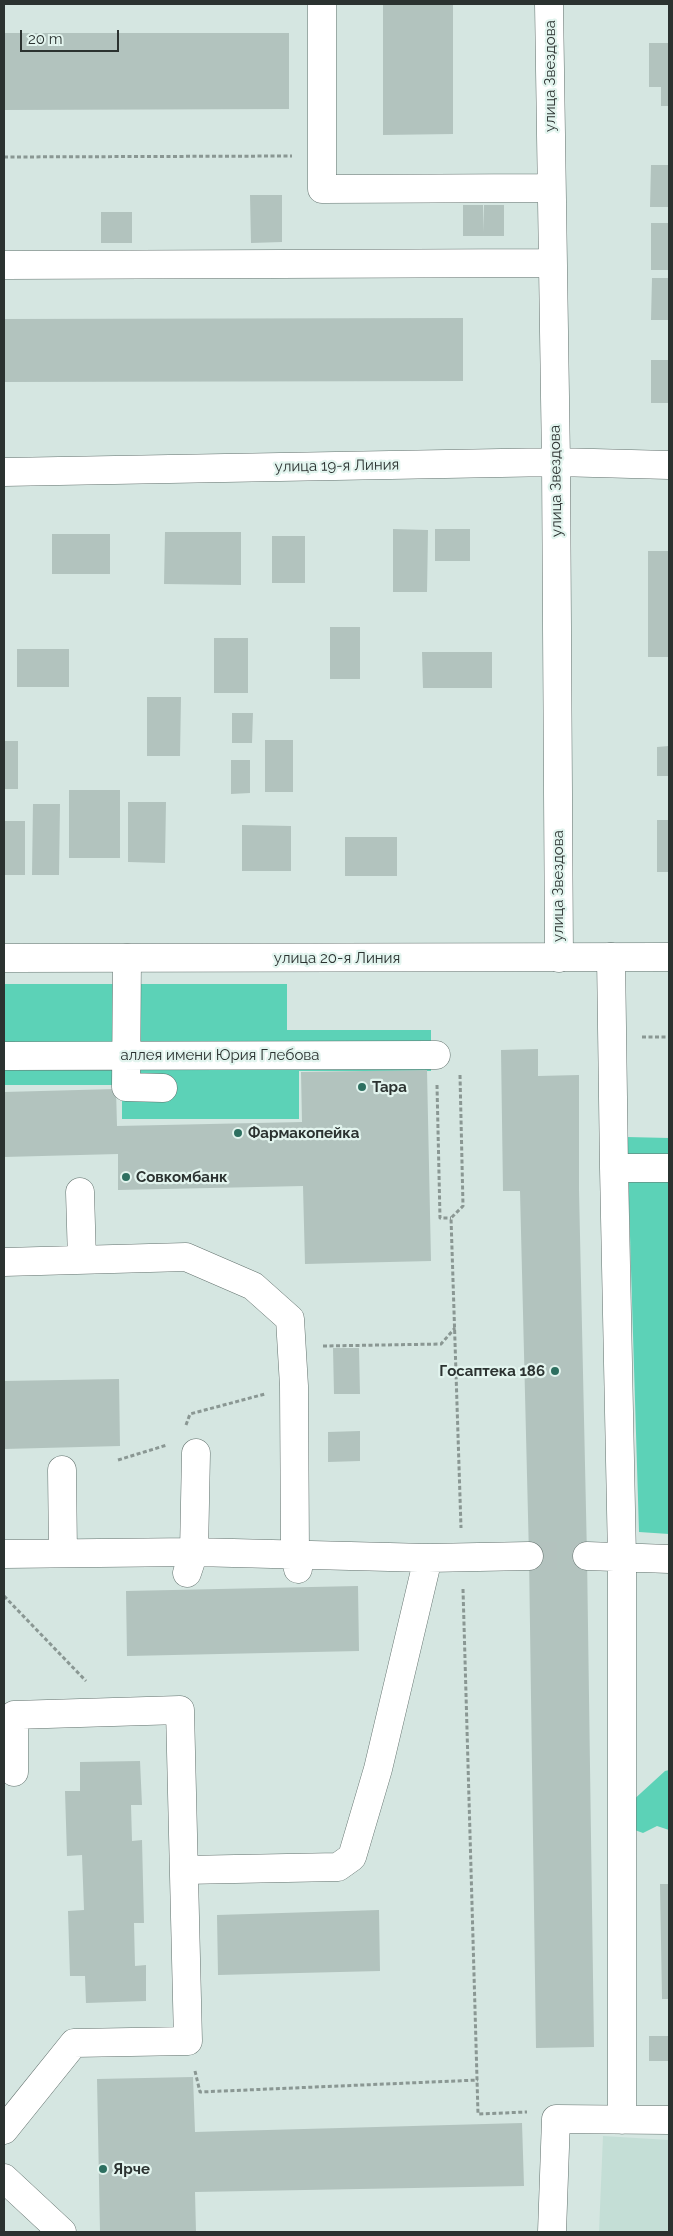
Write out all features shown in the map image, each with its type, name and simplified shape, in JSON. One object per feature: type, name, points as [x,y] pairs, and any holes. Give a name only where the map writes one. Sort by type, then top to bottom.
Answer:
[{"type":"street","points":[[322,4],[322,188],[551,188]]},
{"type":"street","name":"улица Звездова","points":[[549,4],[556,462],[559,958]]},
{"type":"street","points":[[4,265],[552,263]]},
{"type":"street","name":"улица 19-я Линия","points":[[4,472],[556,462],[669,465]]},
{"type":"street","points":[[610,957],[622,1558],[622,2120]]},
{"type":"street","name":"улица 20-я Линия","points":[[4,958],[669,957]]},
{"type":"street","points":[[127,958],[126,1088],[163,1088]]},
{"type":"street","name":"аллея имени Юрия Глебова","points":[[4,1056],[436,1055]]},
{"type":"street","points":[[614,1168],[669,1168]]},
{"type":"street","points":[[80,1192],[82,1260]]},
{"type":"street","points":[[4,1262],[186,1257],[253,1286],[290,1319],[294,1386],[297,1561]]},
{"type":"street","points":[[184,1443],[191,1563]]},
{"type":"street","points":[[62,1470],[62,1554]]},
{"type":"street","points":[[4,1554],[62,1554],[191,1563],[529,1556]]},
{"type":"street","points":[[588,1556],[669,1559]]},
{"type":"street","points":[[184,1870],[338,1866],[352,1857],[378,1769],[428,1558]]},
{"type":"street","points":[[4,2130],[74,2044],[188,2041],[180,1710],[14,1715],[14,1772]]},
{"type":"street","points":[[552,2232],[556,2119],[669,2120]]},
{"type":"street","points":[[4,2178],[62,2232]]},
{"type":"path","points":[[4,157],[322,156]]},
{"type":"path","points":[[459,1054],[464,1206],[451,1218],[440,1218],[436,1055],[459,1054]]},
{"type":"path","points":[[451,1218],[478,2114],[556,2111],[556,2119]]},
{"type":"path","points":[[292,1347],[441,1344],[455,1328]]},
{"type":"path","points":[[118,1460],[184,1443],[190,1414],[294,1386]]},
{"type":"path","points":[[4,1596],[115,1712]]},
{"type":"path","points":[[188,2041],[200,2092],[478,2080]]},
{"type":"shaded area","points":[[603,2136],[669,2140],[669,2232],[599,2232]]},
{"type":"green space","points":[[4,984],[287,984],[287,1030],[431,1030],[431,1071],[299,1071],[299,1119],[122,1119],[122,1085],[4,1085]]},
{"type":"green space","points":[[627,1137],[669,1138],[669,1534],[639,1532]]},
{"type":"green space","points":[[669,1770],[669,1830],[657,1826],[643,1833],[632,1829],[630,1803],[665,1771]]},
{"type":"building","points":[[383,4],[453,4],[453,134],[383,135]]},
{"type":"building","points":[[4,33],[289,33],[289,109],[4,110]]},
{"type":"building","points":[[649,43],[669,43],[669,106],[661,106],[661,87],[649,87]]},
{"type":"building","points":[[651,165],[669,165],[669,207],[650,207]]},
{"type":"building","points":[[250,195],[282,195],[282,242],[251,243]]},
{"type":"building","points":[[463,205],[483,205],[483,232],[484,205],[504,205],[504,236],[463,236]]},
{"type":"building","points":[[101,212],[132,212],[132,243],[101,243]]},
{"type":"building","points":[[651,223],[669,223],[669,270],[651,270]]},
{"type":"building","points":[[652,278],[669,278],[669,320],[651,320]]},
{"type":"building","points":[[463,318],[463,381],[4,382],[4,319]]},
{"type":"building","points":[[651,360],[669,360],[669,403],[651,403]]},
{"type":"building","points":[[393,529],[428,530],[427,592],[393,592]]},
{"type":"building","points":[[435,529],[470,529],[470,561],[435,561]]},
{"type":"building","points":[[165,532],[241,532],[241,585],[164,584]]},
{"type":"building","points":[[52,534],[110,534],[110,574],[52,574]]},
{"type":"building","points":[[272,536],[305,536],[305,583],[272,583]]},
{"type":"building","points":[[648,551],[669,551],[669,657],[648,657]]},
{"type":"building","points":[[330,627],[360,627],[360,679],[330,679]]},
{"type":"building","points":[[214,638],[248,638],[248,693],[214,693]]},
{"type":"building","points":[[17,649],[69,649],[69,687],[17,687]]},
{"type":"building","points":[[422,652],[492,652],[492,688],[423,688]]},
{"type":"building","points":[[147,697],[181,697],[180,756],[147,756]]},
{"type":"building","points":[[232,713],[253,713],[252,743],[232,743]]},
{"type":"building","points":[[265,740],[293,740],[293,792],[265,792]]},
{"type":"building","points":[[4,741],[18,741],[18,789],[4,789]]},
{"type":"building","points":[[669,746],[669,776],[657,776],[657,747]]},
{"type":"building","points":[[231,760],[250,760],[250,793],[231,794]]},
{"type":"building","points":[[69,790],[120,790],[120,858],[69,858]]},
{"type":"building","points":[[128,802],[166,802],[165,863],[128,862]]},
{"type":"building","points":[[33,804],[60,804],[59,875],[32,875]]},
{"type":"building","points":[[657,820],[669,820],[669,872],[657,872]]},
{"type":"building","points":[[4,821],[25,821],[25,875],[4,875]]},
{"type":"building","points":[[242,825],[291,826],[291,871],[242,871]]},
{"type":"building","points":[[345,837],[397,837],[397,876],[345,876]]},
{"type":"building","points":[[538,1049],[538,1076],[579,1075],[579,1190],[587,1556],[594,2047],[536,2048],[529,1556],[520,1191],[503,1191],[501,1050]]},
{"type":"building","points":[[427,1070],[431,1261],[305,1264],[303,1186],[118,1190],[118,1154],[4,1157],[4,1092],[116,1089],[117,1126],[302,1122],[301,1072]]},
{"type":"building","points":[[333,1348],[359,1348],[360,1394],[334,1394]]},
{"type":"building","points":[[119,1379],[120,1446],[4,1449],[4,1381]]},
{"type":"building","points":[[360,1431],[360,1461],[328,1462],[328,1432]]},
{"type":"building","points":[[358,1586],[359,1651],[127,1656],[126,1591]]},
{"type":"building","points":[[140,1761],[142,1805],[131,1805],[132,1841],[142,1840],[144,1923],[134,1923],[135,1966],[146,1965],[146,2001],[86,2003],[85,1976],[70,1976],[68,1911],[84,1910],[82,1855],[67,1856],[65,1791],[80,1791],[80,1762]]},
{"type":"building","points":[[660,1884],[669,1884],[669,1999],[662,1999]]},
{"type":"building","points":[[379,1910],[380,1971],[218,1975],[217,1915]]},
{"type":"building","points":[[649,2036],[669,2036],[669,2061],[649,2061]]},
{"type":"building","points":[[193,2077],[195,2132],[522,2123],[524,2186],[195,2192],[196,2232],[100,2232],[97,2079]]},
{"type":"tunnel","points":[[529,1556],[587,1556]]},
{"type":"place","name":"Тара","points":[[362,1087]]},
{"type":"place","name":"Фармакопейка","points":[[238,1133]]},
{"type":"place","name":"Совкомбанк","points":[[126,1177]]},
{"type":"place","name":"Госаптека 186","points":[[555,1371]]},
{"type":"place","name":"Ярче","points":[[103,2169]]}]
